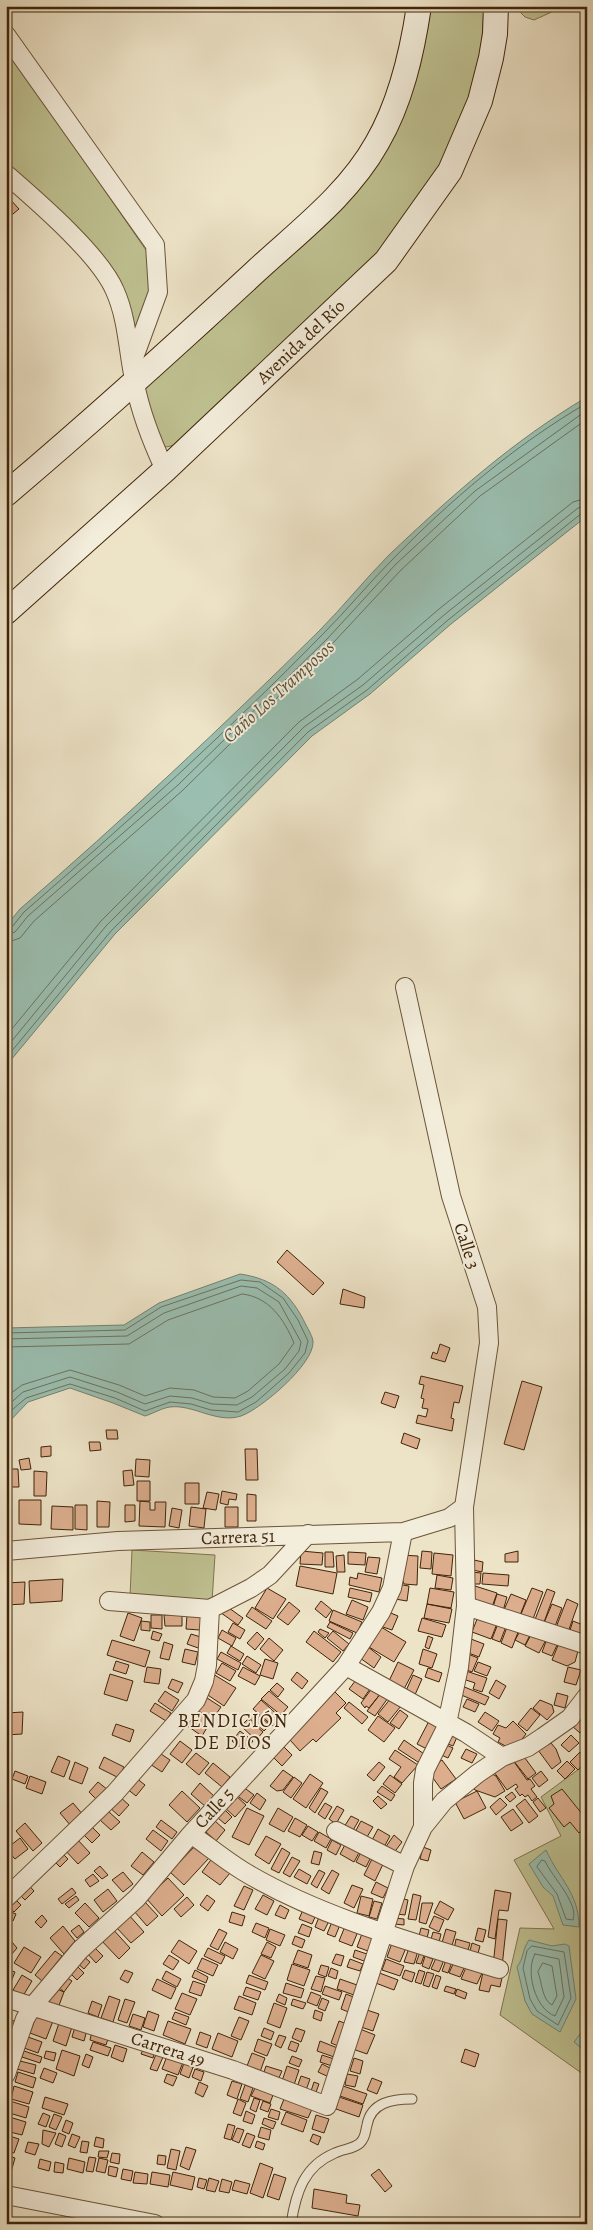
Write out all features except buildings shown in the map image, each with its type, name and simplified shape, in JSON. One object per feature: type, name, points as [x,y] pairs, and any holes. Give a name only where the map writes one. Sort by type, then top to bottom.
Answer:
[{"type":"main road","points":[[6,494],[133,373],[350,184],[377,143],[396,100],[407,69],[419,6]]},
{"type":"main road","name":"Avenida del Río","points":[[6,612],[165,470],[386,261],[450,171],[480,101],[492,50],[496,6]]},
{"type":"street","points":[[6,35],[155,245],[158,292],[133,373]]},
{"type":"street","points":[[8,179],[37,202],[103,270],[115,291],[128,341],[133,373],[146,428],[165,470]]},
{"type":"street","name":"Calle 3","points":[[405,987],[451,1196],[487,1307],[489,1343],[464,1507],[466,1606],[459,1667],[448,1723],[425,1770],[422,1783],[423,1827]]},
{"type":"street","name":"Carrera 51","points":[[6,1551],[90,1543],[403,1532],[449,1518],[464,1507]]},
{"type":"street","name":"Calle 5","points":[[6,2074],[32,2007],[80,1950],[137,1898],[190,1834],[346,1666],[381,1612],[392,1588],[403,1532]]},
{"type":"street","points":[[109,1602],[210,1609],[251,1588],[270,1575],[308,1534]]},
{"type":"street","points":[[466,1606],[587,1645]]},
{"type":"street","points":[[6,1898],[115,1793],[196,1700],[204,1681],[207,1665],[210,1609]]},
{"type":"street","points":[[346,1666],[448,1723],[502,1757]]},
{"type":"street","points":[[384,1933],[405,1866],[423,1827],[444,1801],[502,1757],[528,1747],[570,1718],[587,1696]]},
{"type":"street","points":[[336,1831],[405,1866]]},
{"type":"street","points":[[190,1834],[243,1871],[303,1900],[384,1933],[499,1969]]},
{"type":"street","name":"Carrera 49","points":[[6,1998],[233,2070],[327,2106],[384,1933]]},
{"type":"street","points":[[6,2195],[155,2224]]},
{"type":"lane","points":[[292,2224],[294,2205],[301,2182],[310,2168],[330,2155],[359,2144],[365,2136],[370,2116],[385,2101],[412,2099]]},
{"type":"green space","points":[[427,6],[484,6],[481,58],[469,103],[433,180],[368,265],[174,445],[167,447],[163,445],[141,391],[213,328],[375,166],[404,110],[420,67]]},
{"type":"green space","points":[[514,6],[565,6],[534,20],[525,17]]},
{"type":"green space","points":[[6,48],[148,253],[150,303],[135,343],[66,219],[6,165]]},
{"type":"green space","points":[[132,1550],[215,1555],[212,1602],[130,1597]]},
{"type":"green space","points":[[587,1763],[587,2077],[500,2015],[520,1928],[554,1929],[514,1860],[561,1836],[541,1797]]},
{"type":"water","name":"Caño Los Tramposos","points":[[587,397],[587,516],[451,624],[370,694],[312,736],[115,934],[6,1066],[6,926],[20,909],[172,773],[328,622],[389,555],[435,512],[508,451]]},
{"type":"water","points":[[240,1274],[263,1280],[280,1290],[300,1314],[313,1342],[305,1362],[296,1373],[261,1405],[250,1412],[232,1418],[223,1418],[179,1407],[170,1407],[145,1416],[70,1388],[28,1402],[6,1425],[6,1328],[124,1325],[159,1303]]},
{"type":"water","points":[[546,1850],[572,1895],[576,1905],[579,1927],[563,1925],[553,1896],[543,1887],[529,1864]]},
{"type":"water","points":[[529,1940],[552,1946],[565,1944],[569,1946],[576,1999],[560,2032],[532,2014],[525,2001],[517,1967]]},
{"type":"water","points":[[587,2025],[587,2053],[574,2042]]},
{"type":"district","name":"BENDICIÓN DE DIOS","points":[[233,1731]]}]
